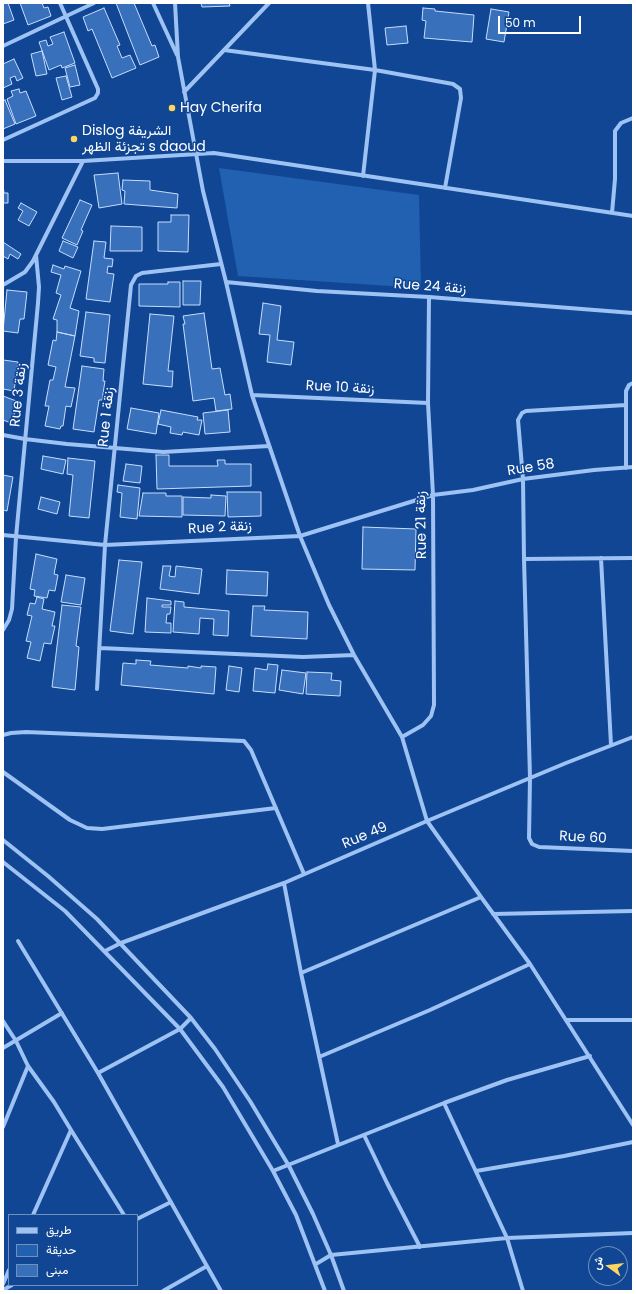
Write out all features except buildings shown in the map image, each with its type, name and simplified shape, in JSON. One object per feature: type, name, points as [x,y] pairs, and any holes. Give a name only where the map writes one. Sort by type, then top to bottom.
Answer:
[{"type":"street","points":[[3,140],[94,98],[98,93],[98,89],[60,3]]},
{"type":"street","points":[[3,46],[94,3]]},
{"type":"street","points":[[153,3],[178,57]]},
{"type":"street","points":[[174,3],[178,57],[203,190],[252,395],[300,536],[329,605],[354,655],[402,737],[427,821],[530,964],[632,1123]]},
{"type":"street","points":[[184,92],[269,3]]},
{"type":"street","points":[[363,176],[375,70],[368,3]]},
{"type":"street","points":[[224,50],[375,70],[453,84],[460,88],[461,98],[445,188]]},
{"type":"street","points":[[612,213],[616,178],[615,131],[621,123],[633,118]]},
{"type":"street","points":[[3,161],[83,161],[214,153],[633,216]]},
{"type":"street","points":[[3,285],[24,272],[29,267],[83,161]]},
{"type":"street","name":"Rue 3 زنقة","points":[[3,630],[9,620],[12,609],[16,537],[38,303],[36,255]]},
{"type":"street","name":"Rue 1 زنقة","points":[[97,689],[105,545],[131,285],[136,276],[142,273],[221,264]]},
{"type":"street","name":"Rue 24 زنقة","points":[[226,282],[317,291],[429,297],[633,313]]},
{"type":"street","name":"Rue 21 زنقة","points":[[402,737],[423,725],[431,716],[434,705],[432,495],[428,403],[429,297]]},
{"type":"street","points":[[626,468],[626,391],[629,385],[633,383]]},
{"type":"street","name":"Rue 10 زنقة","points":[[252,395],[428,403]]},
{"type":"street","points":[[530,778],[523,479],[518,420],[522,413],[626,404]]},
{"type":"street","points":[[3,435],[26,440],[163,452],[269,446]]},
{"type":"street","name":"Rue 58","points":[[432,495],[473,490],[523,479],[633,467]]},
{"type":"street","name":"Rue 2 زنقة","points":[[3,535],[105,545],[300,536],[432,495]]},
{"type":"street","points":[[601,558],[611,745]]},
{"type":"street","points":[[524,559],[633,558]]},
{"type":"street","points":[[100,648],[303,657],[354,655]]},
{"type":"street","points":[[3,735],[26,732],[244,742],[251,750],[304,874]]},
{"type":"street","name":"Rue 49","points":[[105,951],[121,943],[284,883],[427,821],[633,737]]},
{"type":"street","points":[[3,772],[70,820],[87,828],[102,829],[276,808]]},
{"type":"street","name":"Rue 60","points":[[530,778],[529,838],[532,844],[539,847],[633,851]]},
{"type":"street","points":[[3,840],[97,918],[191,1018],[216,1048],[289,1166],[313,1214],[344,1291]]},
{"type":"street","points":[[3,862],[64,911],[180,1029],[223,1087],[273,1171],[296,1215],[316,1264],[325,1291]]},
{"type":"street","points":[[284,883],[301,973],[338,1144]]},
{"type":"street","points":[[301,973],[481,897]]},
{"type":"street","points":[[493,914],[633,911]]},
{"type":"street","points":[[18,941],[98,1073],[221,1291]]},
{"type":"street","points":[[319,1057],[430,1010],[530,964]]},
{"type":"street","points":[[3,1048],[62,1013]]},
{"type":"street","points":[[98,1073],[180,1029],[191,1018]]},
{"type":"street","points":[[567,1020],[633,1020]]},
{"type":"street","points":[[3,1021],[16,1041],[28,1066],[54,1102],[123,1214]]},
{"type":"street","points":[[273,1171],[289,1166],[338,1144],[364,1135],[444,1102],[508,1080],[590,1056]]},
{"type":"street","points":[[3,1127],[28,1066]]},
{"type":"street","points":[[444,1102],[507,1238],[523,1291]]},
{"type":"street","points":[[33,1214],[70,1130]]},
{"type":"street","points":[[364,1135],[420,1247]]},
{"type":"street","points":[[476,1171],[633,1142]]},
{"type":"street","points":[[138,1218],[171,1202]]},
{"type":"street","points":[[316,1264],[330,1255],[507,1238],[633,1233]]},
{"type":"street","points":[[163,1291],[207,1266]]},
{"type":"street","points":[[3,1284],[8,1272]]},
{"type":"green space","points":[[219,168],[419,195],[421,288],[238,276]]},
{"type":"place","name":"Hay Cherifa","points":[[172,108]]},
{"type":"place","name":"Dislog الشريفة تجزئة الظهر s daoud","points":[[74,139]]}]
